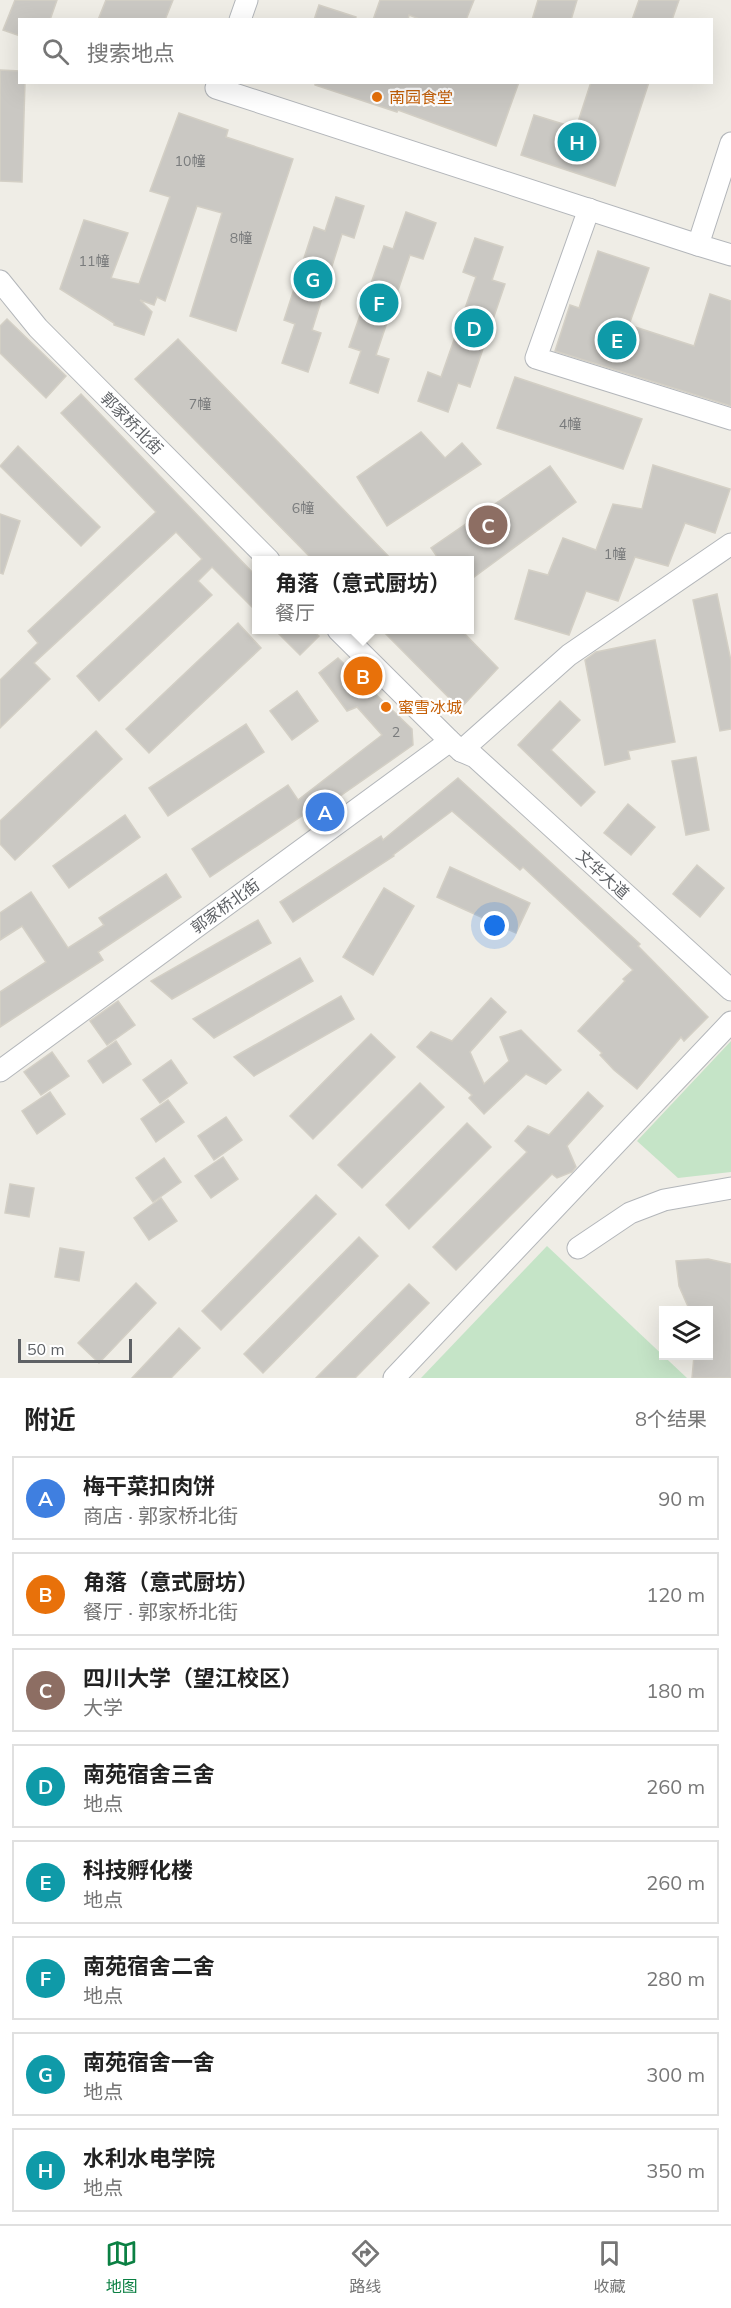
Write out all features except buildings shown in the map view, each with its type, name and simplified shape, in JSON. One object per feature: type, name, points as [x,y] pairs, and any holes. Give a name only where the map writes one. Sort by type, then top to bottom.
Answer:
[{"type":"street","points":[[241,18],[247,0]]},
{"type":"street","points":[[217,84],[216,88],[731,255]]},
{"type":"street","points":[[698,244],[731,143]]},
{"type":"street","points":[[590,209],[536,358],[731,419]]},
{"type":"street","name":"郭家桥北街","points":[[0,281],[38,328],[264,556]]},
{"type":"street","name":"郭家桥北街","points":[[0,1071],[462,750],[569,655],[731,544]]},
{"type":"street","points":[[342,634],[462,750]]},
{"type":"street","name":"文华大道","points":[[462,750],[731,990]]},
{"type":"street","points":[[394,1378],[731,1022]]},
{"type":"street","points":[[578,1248],[630,1214],[664,1200],[731,1188]]},
{"type":"green space","points":[[731,1041],[731,1172],[678,1178],[637,1141]]},
{"type":"green space","points":[[547,1246],[659,1352],[659,1360],[668,1360],[687,1378],[421,1378]]},
{"type":"place","name":"南园食堂","points":[[377,97]]},
{"type":"place","name":"水利水电学院","points":[[577,142]]},
{"type":"place","name":"南苑宿舍一舍","points":[[313,279]]},
{"type":"place","name":"南苑宿舍二舍","points":[[379,303]]},
{"type":"place","name":"南苑宿舍三舍","points":[[474,328]]},
{"type":"place","name":"科技孵化楼","points":[[617,340]]},
{"type":"place","name":"四川大学（望江校区）","points":[[488,525]]},
{"type":"place","name":"角落（意式厨坊）","points":[[363,676]]},
{"type":"place","name":"蜜雪冰城","points":[[386,707]]},
{"type":"place","name":"梅干菜扣肉饼","points":[[325,812]]}]
